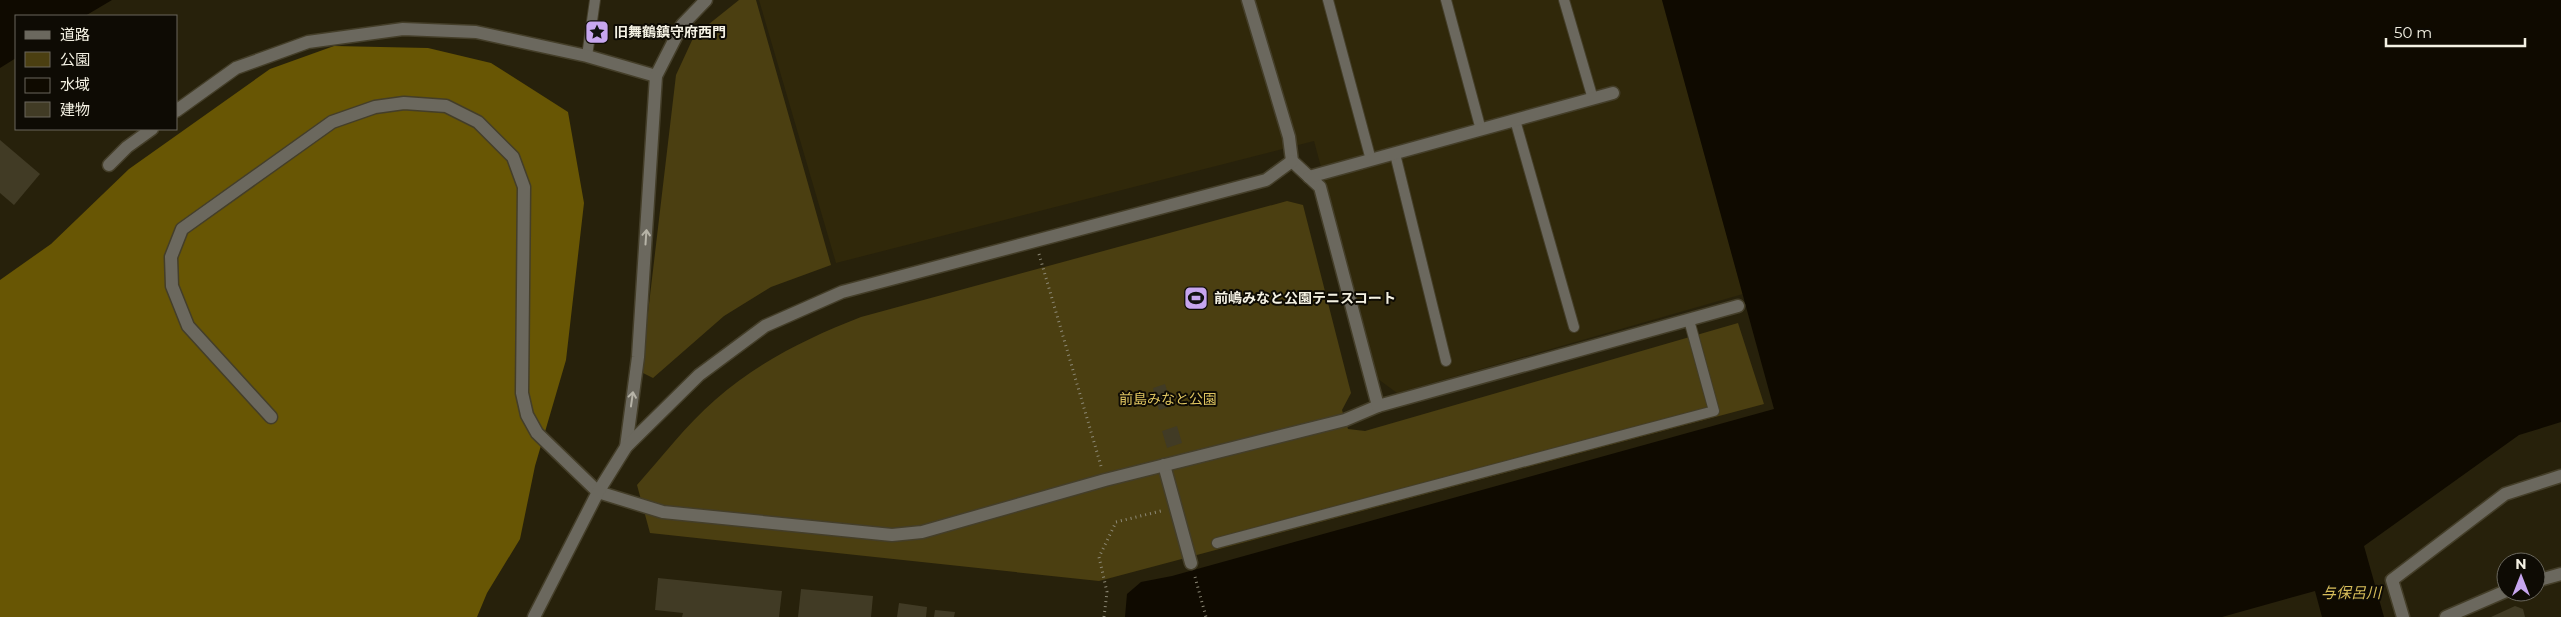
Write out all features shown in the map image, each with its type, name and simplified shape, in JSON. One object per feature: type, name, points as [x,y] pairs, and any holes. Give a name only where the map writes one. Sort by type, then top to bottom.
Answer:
[{"type":"street","points":[[626,447],[638,357],[656,76],[682,25],[706,0]]},
{"type":"street","points":[[1248,0],[1289,137],[1292,162],[1320,187],[1378,406]]},
{"type":"street","points":[[178,110],[236,68],[308,42],[394,30],[476,32],[587,56],[656,76]]},
{"type":"street","points":[[1309,177],[1613,93]]},
{"type":"street","points":[[271,417],[188,326],[172,286],[171,257],[182,229],[332,122],[375,107],[404,103],[446,106],[478,122],[513,157],[522,179],[524,186],[522,394],[527,415],[537,433],[598,492],[664,512],[892,535],[922,532],[1105,480],[1345,420],[1378,406],[1738,306]]},
{"type":"street","points":[[109,165],[127,147],[151,130]]},
{"type":"street","points":[[534,617],[598,492],[626,447],[699,375],[765,326],[842,292],[1266,180],[1292,162]]},
{"type":"street","points":[[1164,465],[1192,563]]},
{"type":"street","points":[[2403,617],[2392,580],[2504,494],[2561,476]]},
{"type":"street","points":[[2546,578],[2561,574]]},
{"type":"street","points":[[2446,617],[2496,595]]},
{"type":"lane","points":[[587,56],[595,0]]},
{"type":"lane","points":[[1328,0],[1371,160]]},
{"type":"lane","points":[[1446,0],[1481,130]]},
{"type":"lane","points":[[1564,0],[1593,99]]},
{"type":"lane","points":[[1515,120],[1574,327]]},
{"type":"lane","points":[[1395,154],[1446,361]]},
{"type":"lane","points":[[1216,543],[1714,411],[1689,320]]},
{"type":"path","points":[[1035,241],[1105,480]]},
{"type":"path","points":[[1104,617],[1107,592],[1098,558],[1116,522],[1176,507]]},
{"type":"path","points":[[1192,563],[1206,617]]},
{"type":"shaded area","points":[[759,0],[1662,0],[1743,294],[1397,393],[1378,379],[1314,141],[836,263]]},
{"type":"shaded area","points":[[334,46],[428,48],[491,63],[568,112],[584,203],[566,360],[535,466],[520,539],[487,593],[477,617],[0,617],[0,280],[51,244],[129,169],[270,69]]},
{"type":"green space","points":[[739,0],[756,0],[831,265],[771,287],[724,316],[653,378],[641,372],[676,75],[694,36]]},
{"type":"green space","name":"前島みなと公園","points":[[1287,201],[1303,205],[1351,393],[1342,410],[1348,429],[1365,431],[1738,323],[1764,404],[1099,581],[650,533],[637,485],[684,430],[731,386],[802,342],[861,317]]},
{"type":"water","points":[[0,0],[112,0],[87,15],[15,15],[15,59],[0,68]]},
{"type":"water","name":"与保呂川","points":[[1662,0],[2561,0],[2561,422],[2519,435],[2364,546],[2384,617],[2322,617],[2315,591],[2222,617],[1125,617],[1127,594],[1141,582],[1172,576],[1774,409]]},
{"type":"building","points":[[0,140],[40,174],[14,205],[0,193]]},
{"type":"building","points":[[1165,384],[1172,406],[1159,410],[1153,388]]},
{"type":"building","points":[[1177,426],[1182,443],[1167,448],[1162,431]]},
{"type":"building","points":[[658,578],[782,591],[779,617],[682,617],[683,613],[655,610]]},
{"type":"building","points":[[801,589],[873,596],[871,617],[798,617]]},
{"type":"building","points":[[899,603],[927,607],[926,617],[897,617]]},
{"type":"building","points":[[2515,606],[2523,609],[2525,617],[2491,617]]},
{"type":"building","points":[[935,610],[955,612],[954,617],[934,617]]},
{"type":"place","name":"旧舞鶴鎮守府西門","points":[[597,32]]},
{"type":"place","name":"前嶋みなと公園テニスコート","points":[[1196,298]]}]
